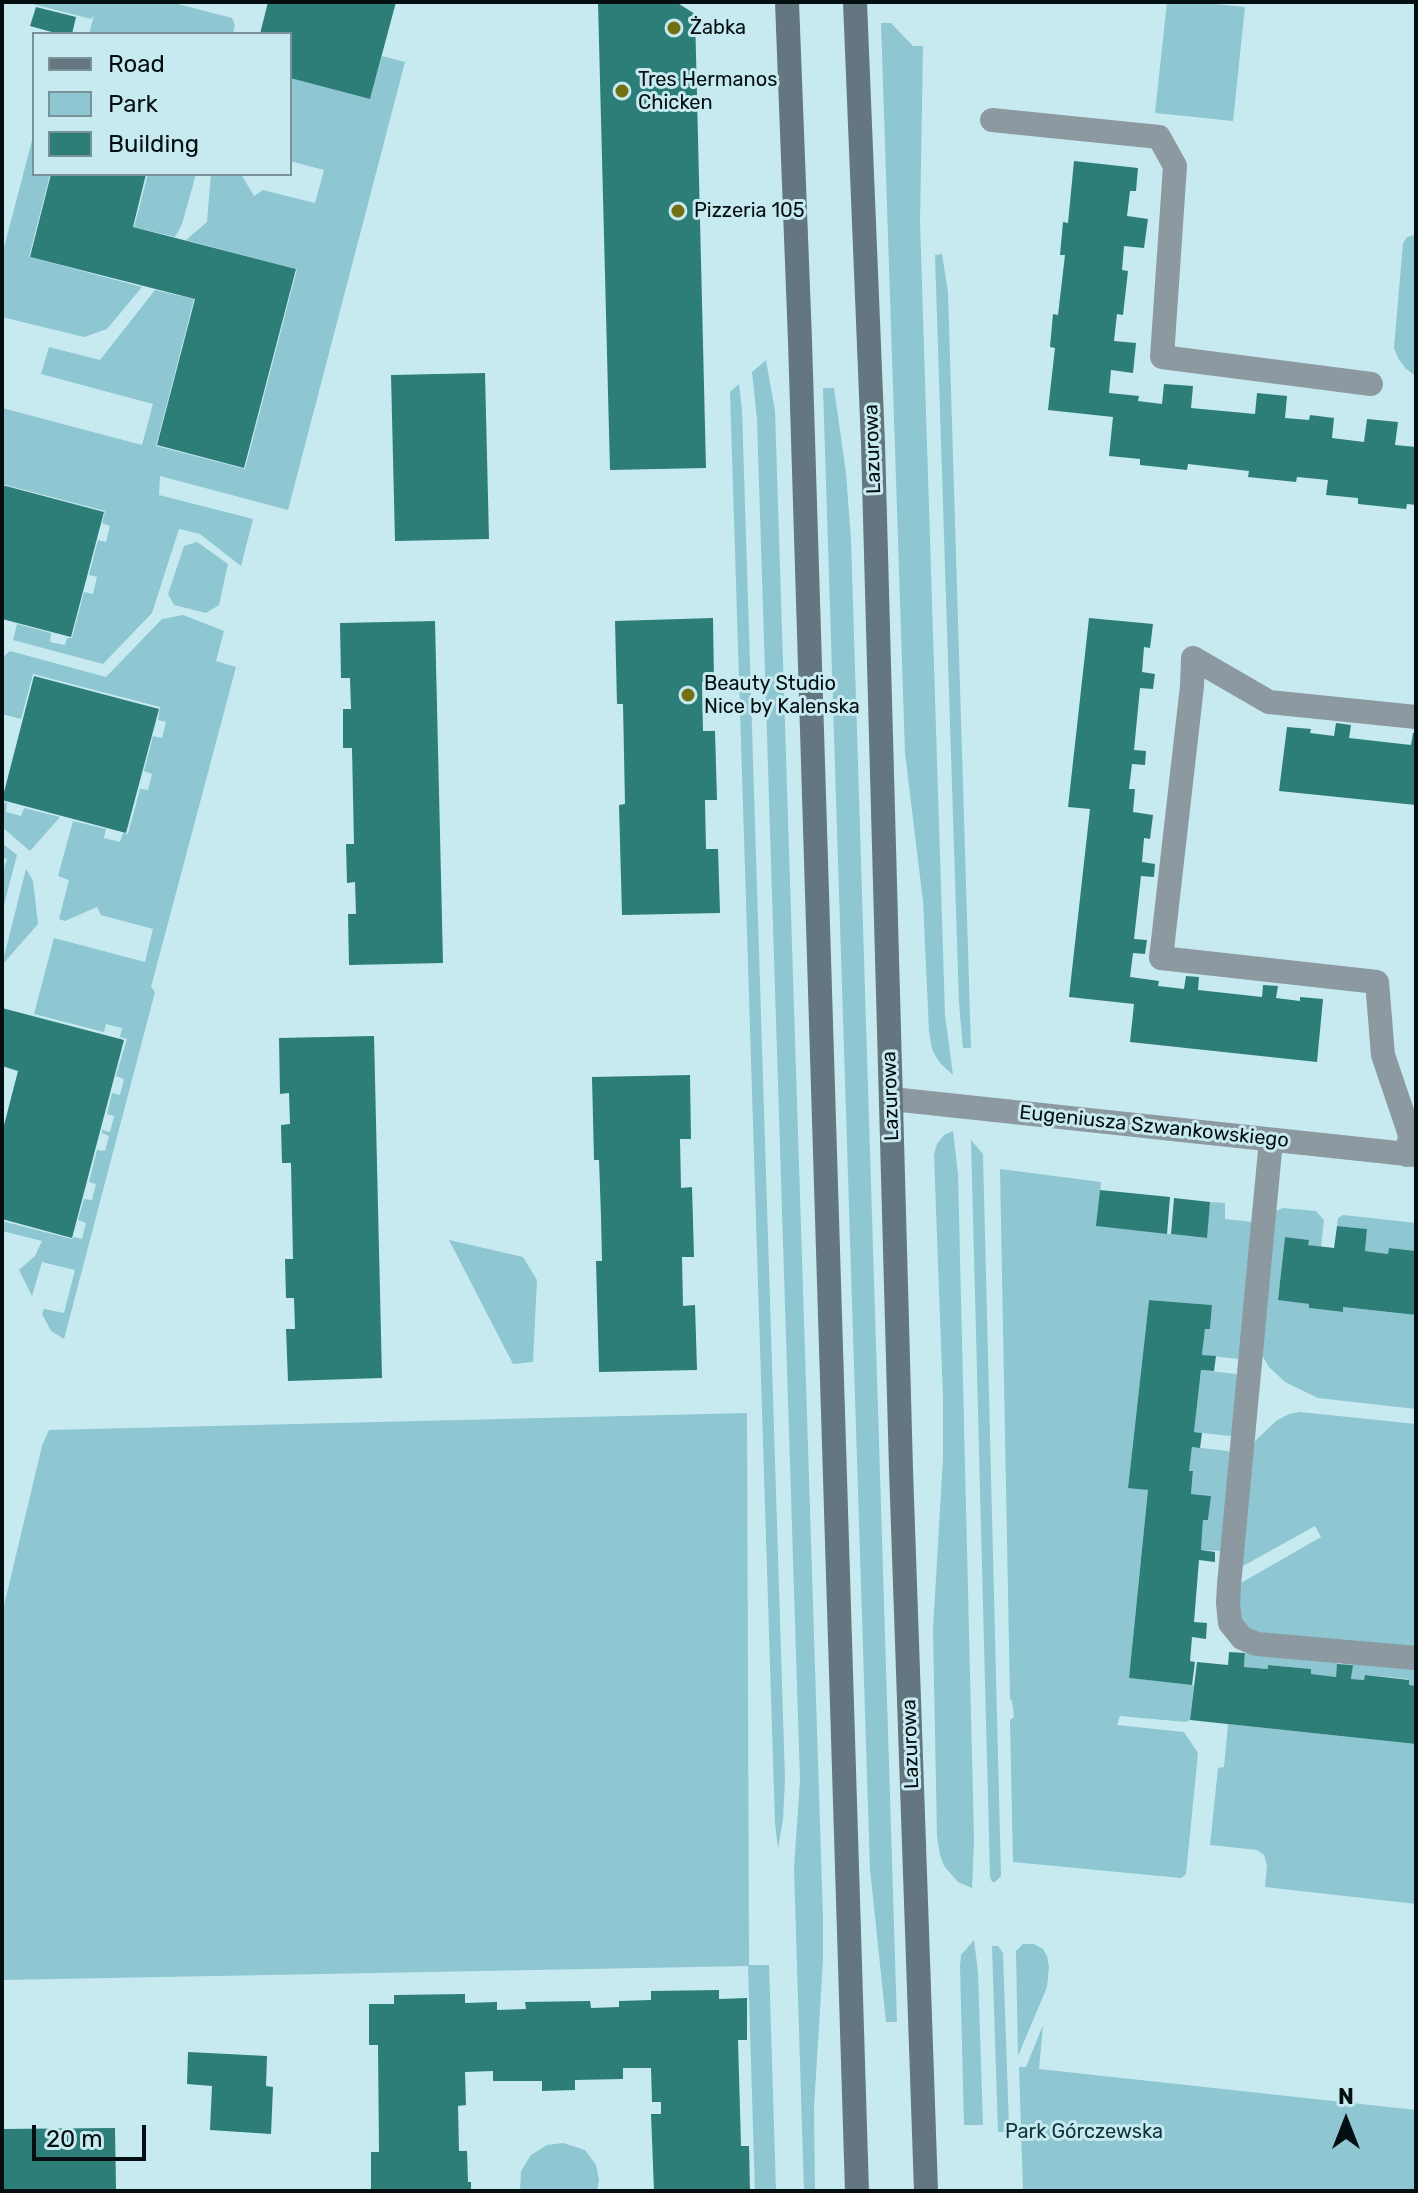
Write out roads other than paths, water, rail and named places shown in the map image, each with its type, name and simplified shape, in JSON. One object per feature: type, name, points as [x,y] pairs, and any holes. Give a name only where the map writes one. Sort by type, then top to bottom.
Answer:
[{"type":"main road","points":[[787,2],[857,2191]]},
{"type":"main road","name":"Lazurowa","points":[[855,2],[873,444],[901,1469],[926,2191]]},
{"type":"street","points":[[992,120],[1159,137],[1175,166],[1162,357],[1371,384]]},
{"type":"street","points":[[1412,1155],[1410,1135],[1383,1055],[1377,982],[1161,958],[1193,658],[1269,702],[1416,717]]},
{"type":"street","name":"Eugeniusza Szwankowskiego","points":[[892,1099],[1412,1155]]},
{"type":"street","points":[[1271,1140],[1229,1585],[1230,1623],[1242,1638],[1257,1644],[1416,1658]]},
{"type":"place","name":"Żabka","points":[[674,28]]},
{"type":"place","name":"Tres Hermanos Chicken","points":[[622,91]]},
{"type":"place","name":"Pizzeria 105","points":[[678,211]]},
{"type":"place","name":"Beauty Studio Nice by Kalenska","points":[[688,695]]},
{"type":"park label","name":"Park Górczewska","points":[[1084,2132]]}]
